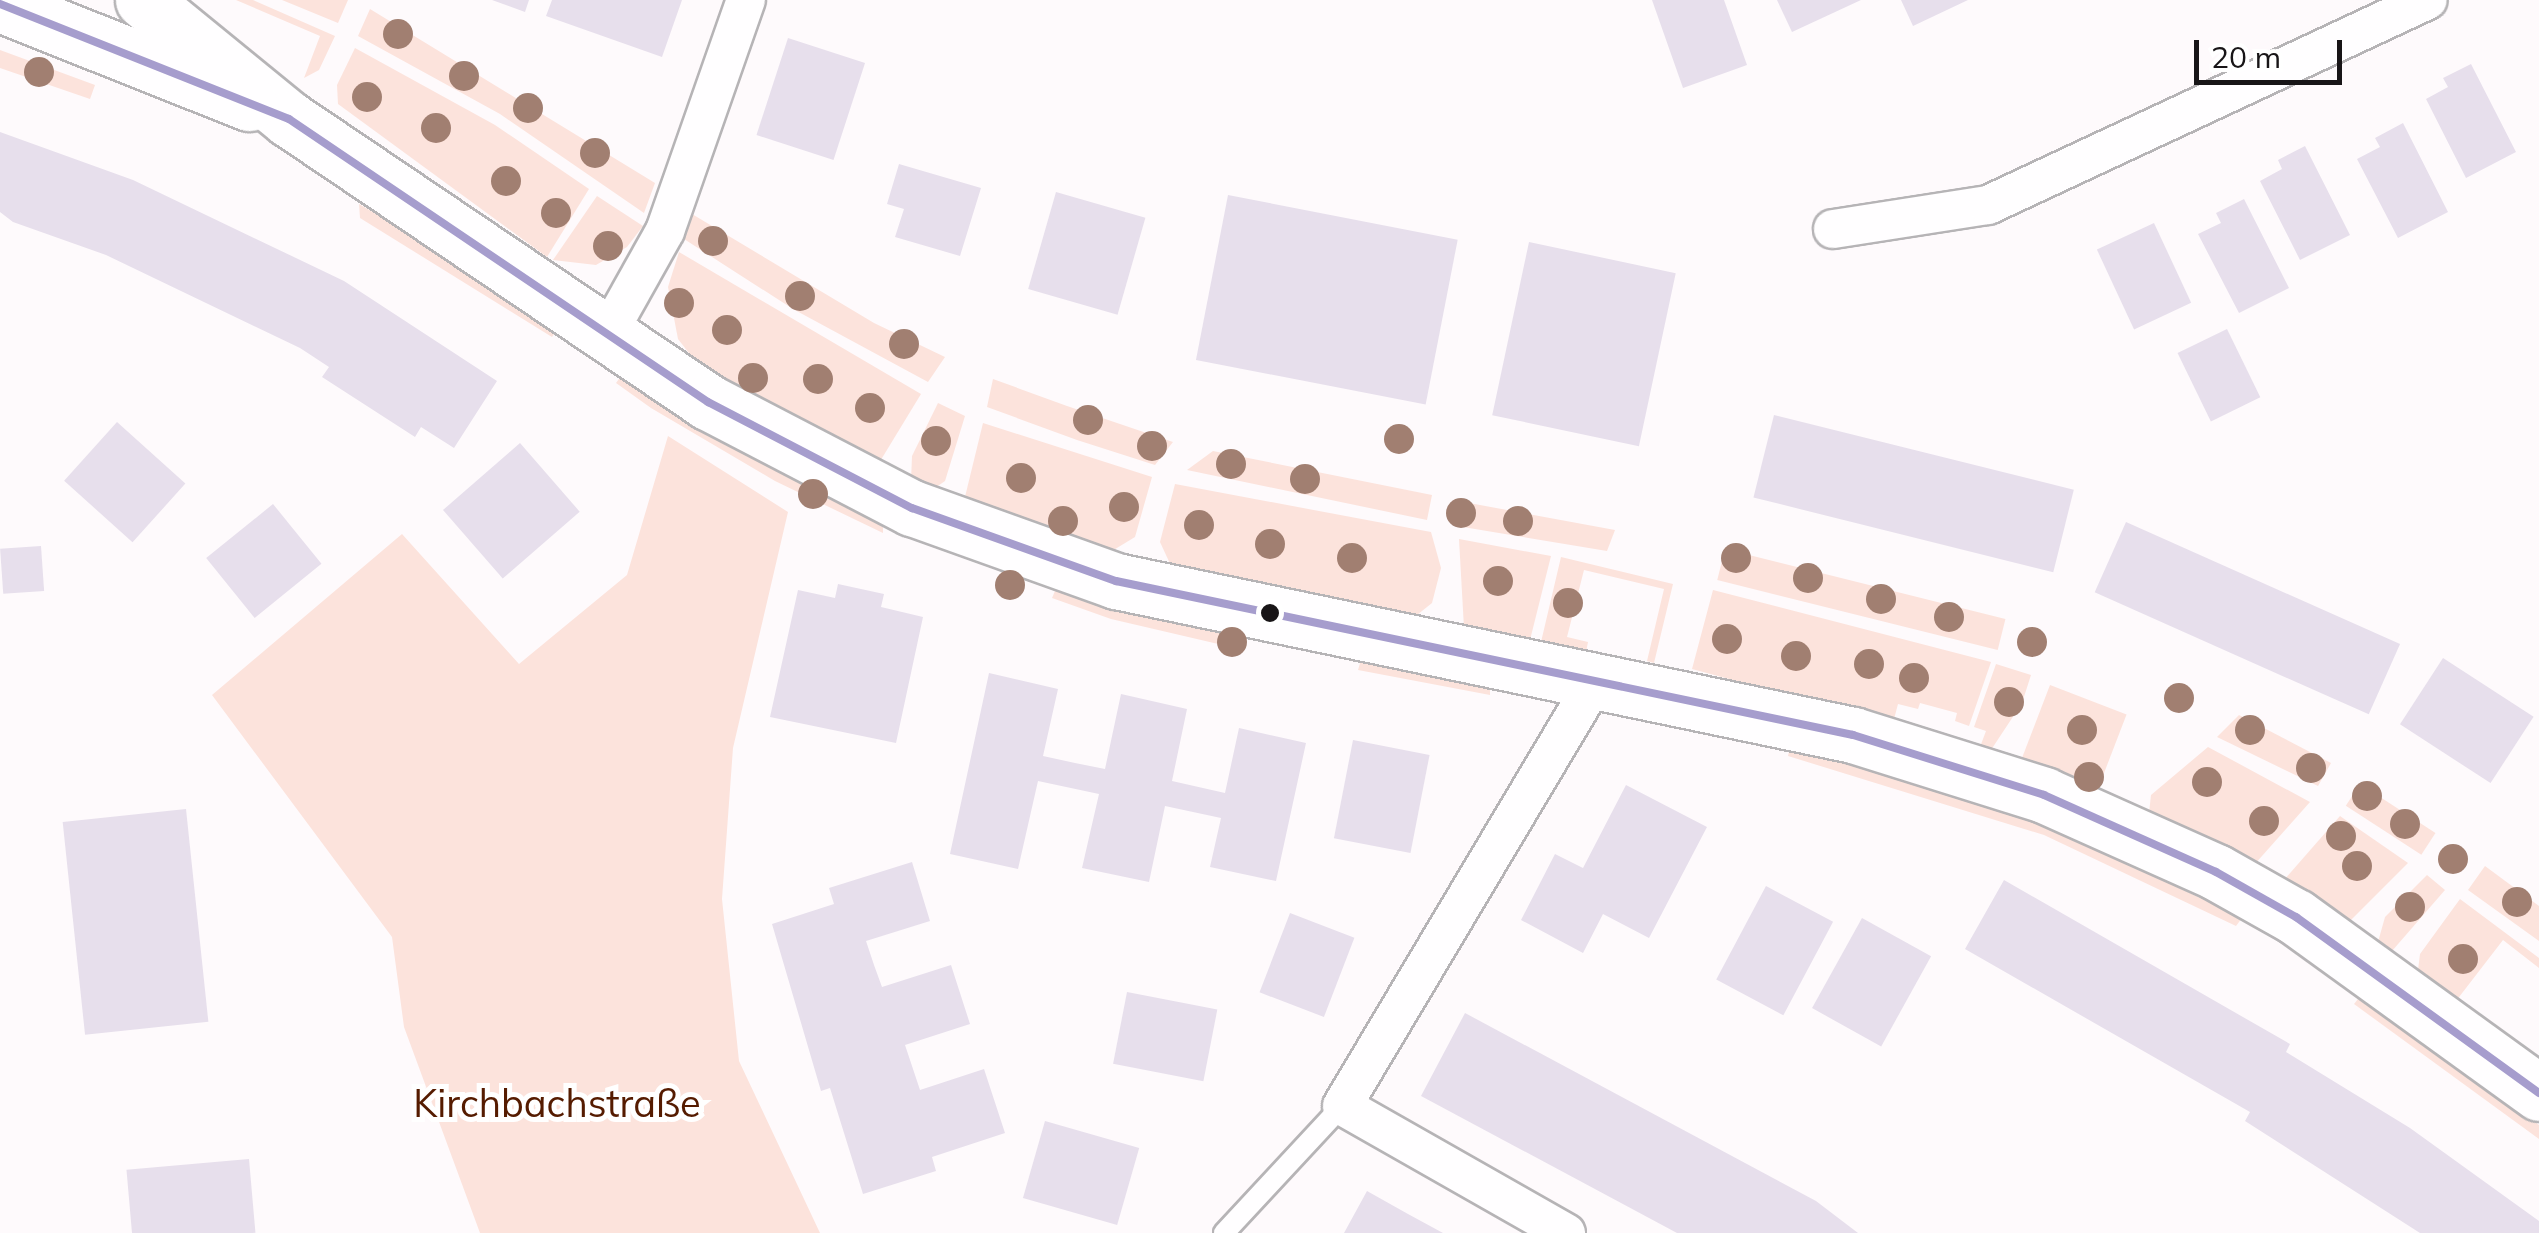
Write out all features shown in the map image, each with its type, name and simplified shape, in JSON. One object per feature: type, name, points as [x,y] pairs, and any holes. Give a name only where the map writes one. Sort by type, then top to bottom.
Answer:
[{"type":"main road","points":[[143,0],[289,119],[608,333],[796,452],[1040,558],[1341,632],[1598,677],[1913,751],[2130,832],[2296,917],[2539,1093]]},
{"type":"main road","points":[[0,4],[289,119]]},
{"type":"street","points":[[608,333],[664,232],[746,0]]},
{"type":"street","points":[[1833,228],[1988,205],[2428,0]]},
{"type":"street","points":[[1566,1233],[1342,1106],[1598,677]]},
{"type":"lane","points":[[1224,1233],[1342,1106]]},
{"type":"green space","points":[[236,0],[253,0],[335,36],[319,70],[304,78],[320,36]]},
{"type":"green space","points":[[282,0],[348,0],[338,23]]},
{"type":"green space","points":[[370,9],[655,183],[644,213],[500,114],[358,36]]},
{"type":"green space","points":[[355,48],[495,125],[589,189],[547,257],[338,104],[337,85]]},
{"type":"green space","points":[[0,50],[95,85],[90,99],[0,68]]},
{"type":"green space","points":[[597,196],[643,226],[627,247],[596,265],[553,260]]},
{"type":"green space","points":[[359,204],[431,246],[557,330],[552,337],[360,218]]},
{"type":"green space","points":[[692,214],[874,323],[945,357],[928,382],[793,309],[684,239]]},
{"type":"green space","points":[[679,252],[921,394],[879,463],[785,419],[692,357],[678,339],[668,287]]},
{"type":"green space","points":[[621,376],[778,472],[883,521],[883,533],[775,481],[651,408],[616,383]]},
{"type":"green space","points":[[993,379],[1173,442],[1155,465],[1077,440],[987,407]]},
{"type":"green space","points":[[938,403],[965,416],[945,481],[932,490],[911,481],[912,456]]},
{"type":"green space","points":[[983,423],[1152,477],[1135,537],[1107,554],[964,501]]},
{"type":"green space","name":"Kirchbachstraße","points":[[668,436],[788,512],[733,748],[722,899],[739,1061],[820,1233],[480,1233],[404,1027],[392,937],[212,695],[402,534],[519,664],[627,575]]},
{"type":"green space","points":[[1213,451],[1432,495],[1427,520],[1187,470]]},
{"type":"green space","points":[[1175,484],[1431,532],[1441,568],[1432,603],[1412,619],[1172,568],[1160,542]]},
{"type":"green space","points":[[1453,500],[1615,530],[1607,551],[1457,526]]},
{"type":"green space","points":[[1459,539],[1551,556],[1530,640],[1464,628]]},
{"type":"green space","points":[[1725,549],[2005,619],[1998,650],[1717,580]]},
{"type":"green space","points":[[1561,557],[1673,584],[1654,663],[1647,661],[1664,589],[1584,570],[1567,637],[1588,642],[1586,652],[1541,642]]},
{"type":"green space","points":[[1713,590],[1991,662],[1969,726],[1955,721],[1957,713],[1920,703],[1918,709],[1898,704],[1893,723],[1692,669]]},
{"type":"green space","points":[[1055,591],[1246,640],[1244,650],[1111,619],[1052,598]]},
{"type":"green space","points":[[1361,660],[1490,687],[1490,695],[1358,670]]},
{"type":"green space","points":[[1996,664],[2031,675],[2022,703],[1991,750],[1980,747],[1986,731],[1974,727]]},
{"type":"green space","points":[[2050,685],[2127,714],[2098,788],[2022,759]]},
{"type":"green space","points":[[2239,715],[2331,763],[2318,786],[2217,737]]},
{"type":"green space","points":[[1790,747],[1873,767],[2050,826],[2242,918],[2236,926],[2044,835],[1788,756]]},
{"type":"green space","points":[[2208,747],[2310,802],[2254,865],[2149,813],[2151,795]]},
{"type":"green space","points":[[2360,784],[2435,833],[2421,855],[2346,806]]},
{"type":"green space","points":[[2340,816],[2408,863],[2348,923],[2284,880]]},
{"type":"green space","points":[[2485,866],[2539,906],[2539,941],[2468,890]]},
{"type":"green space","points":[[2427,875],[2445,890],[2392,951],[2378,942],[2385,917]]},
{"type":"green space","points":[[2460,899],[2539,958],[2539,968],[2503,940],[2456,1001],[2418,970],[2420,954]]},
{"type":"green space","points":[[2362,994],[2539,1125],[2539,1139],[2354,1004]]},
{"type":"building","points":[[492,0],[529,0],[525,12]]},
{"type":"building","points":[[552,0],[682,0],[662,57],[546,16]]},
{"type":"building","points":[[1652,0],[1724,0],[1747,65],[1683,88]]},
{"type":"building","points":[[1777,0],[1861,0],[1792,32]]},
{"type":"building","points":[[1901,0],[1968,0],[1913,26]]},
{"type":"building","points":[[788,38],[865,63],[834,160],[756,135]]},
{"type":"building","points":[[2471,64],[2516,152],[2466,178],[2426,99],[2448,87],[2443,78]]},
{"type":"building","points":[[2403,123],[2448,212],[2398,238],[2357,159],[2380,147],[2375,138]]},
{"type":"building","points":[[0,132],[133,180],[344,281],[497,381],[454,448],[421,427],[415,437],[322,377],[329,367],[300,348],[106,255],[13,222],[0,212]]},
{"type":"building","points":[[2305,146],[2350,235],[2300,260],[2260,181],[2282,169],[2278,160]]},
{"type":"building","points":[[899,164],[981,188],[960,256],[895,237],[904,209],[887,204]]},
{"type":"building","points":[[1056,192],[1145,218],[1118,315],[1028,289]]},
{"type":"building","points":[[1228,195],[1458,240],[1426,405],[1196,360]]},
{"type":"building","points":[[2244,199],[2289,288],[2239,313],[2198,234],[2221,223],[2216,213]]},
{"type":"building","points":[[2154,223],[2191,303],[2134,329],[2097,250]]},
{"type":"building","points":[[1529,242],[1676,273],[1639,446],[1492,415]]},
{"type":"building","points":[[2227,329],[2260,397],[2211,421],[2178,353]]},
{"type":"building","points":[[1774,415],[2074,490],[2053,572],[1753,497]]},
{"type":"building","points":[[117,422],[185,484],[133,542],[64,481]]},
{"type":"building","points":[[520,443],[580,512],[503,579],[443,510]]},
{"type":"building","points":[[273,504],[321,564],[255,618],[206,558]]},
{"type":"building","points":[[2126,522],[2400,644],[2369,714],[2095,592]]},
{"type":"building","points":[[41,546],[44,591],[3,594],[0,549]]},
{"type":"building","points":[[838,584],[884,594],[881,607],[923,617],[896,743],[770,717],[798,590],[835,598]]},
{"type":"building","points":[[2443,658],[2534,717],[2491,783],[2400,724]]},
{"type":"building","points":[[989,673],[1058,689],[1043,756],[1105,769],[1121,694],[1187,709],[1172,781],[1225,793],[1239,728],[1306,743],[1276,881],[1210,867],[1221,818],[1165,806],[1149,882],[1082,868],[1099,794],[1038,781],[1018,869],[950,854]]},
{"type":"building","points":[[1353,740],[1430,755],[1410,853],[1334,838]]},
{"type":"building","points":[[1626,785],[1707,827],[1649,938],[1603,914],[1583,953],[1521,920],[1555,854],[1583,868]]},
{"type":"building","points":[[186,809],[208,1022],[85,1035],[63,822]]},
{"type":"building","points":[[912,862],[930,921],[866,941],[874,965],[882,987],[951,965],[970,1024],[905,1045],[920,1090],[984,1069],[1005,1133],[932,1157],[936,1171],[863,1194],[830,1088],[821,1091],[772,924],[834,904],[829,888]]},
{"type":"building","points":[[2004,880],[2290,1044],[2286,1052],[2410,1128],[2539,1221],[2539,1233],[2420,1233],[2245,1121],[2250,1112],[1965,949]]},
{"type":"building","points":[[1766,886],[1833,922],[1783,1015],[1716,980]]},
{"type":"building","points":[[1290,913],[1354,938],[1324,1017],[1260,992]]},
{"type":"building","points":[[1862,918],[1931,956],[1881,1046],[1812,1008]]},
{"type":"building","points":[[1127,992],[1217,1010],[1203,1081],[1113,1064]]},
{"type":"building","points":[[1465,1013],[1816,1201],[1858,1233],[1677,1233],[1421,1096]]},
{"type":"building","points":[[1045,1121],[1139,1148],[1117,1225],[1023,1198]]},
{"type":"building","points":[[249,1159],[255,1233],[132,1233],[126,1170]]},
{"type":"building","points":[[1367,1191],[1408,1214],[1443,1233],[1344,1233]]},
{"type":"transit line","points":[[0,4],[289,119],[708,402],[912,508],[1116,581],[1853,735],[2044,795],[2216,872],[2296,917],[2539,1093]]}]
